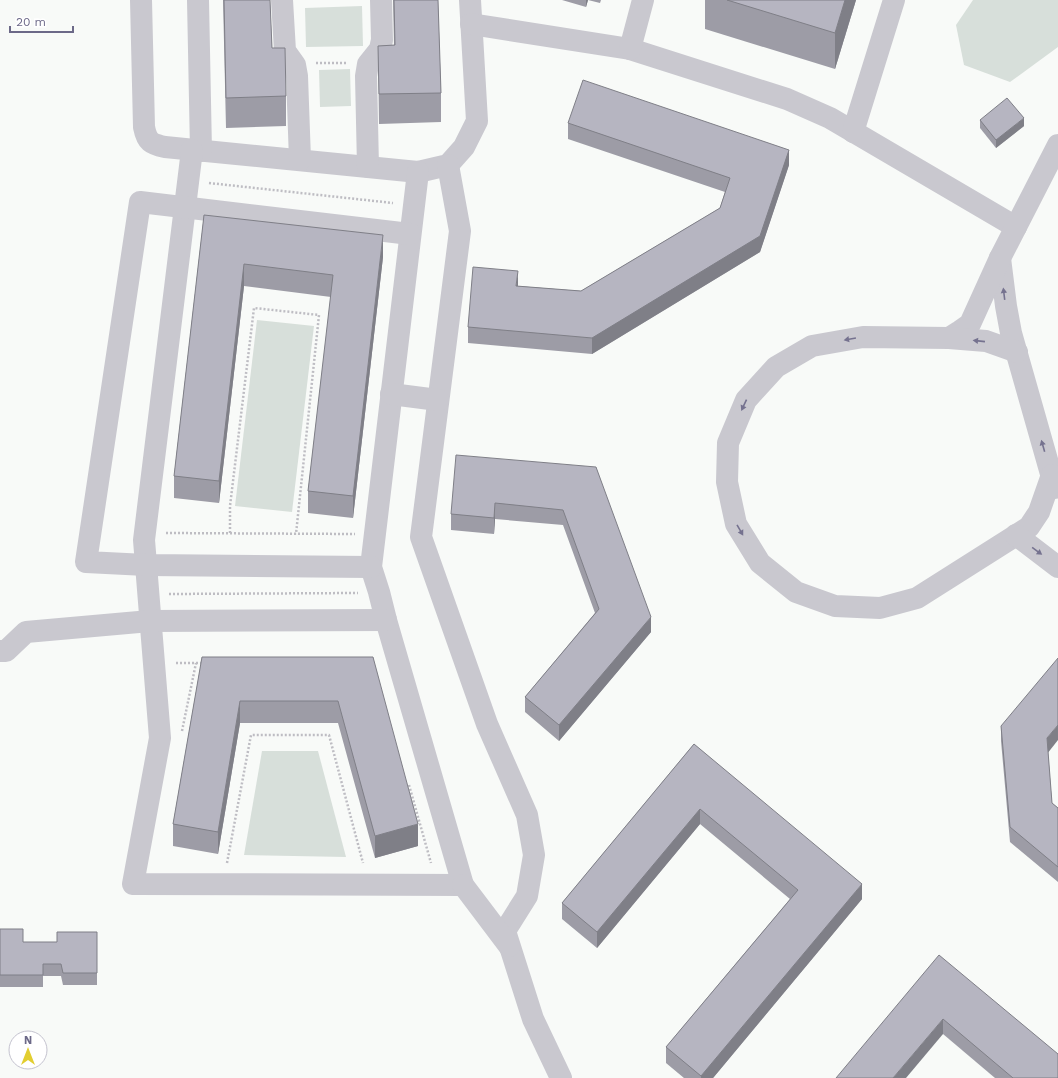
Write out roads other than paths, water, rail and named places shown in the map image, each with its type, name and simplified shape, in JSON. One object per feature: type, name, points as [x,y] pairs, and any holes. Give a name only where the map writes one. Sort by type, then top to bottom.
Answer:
[{"type":"street","points":[[141,0],[144,127],[146,137],[153,145],[418,172],[448,165],[464,147],[477,120],[470,0]]},
{"type":"street","points":[[198,0],[197,150],[188,180],[144,540],[146,565],[160,621],[160,738],[133,884],[463,885]]},
{"type":"street","points":[[282,0],[285,51],[294,64],[297,76],[300,160]]},
{"type":"street","points":[[368,167],[366,76],[368,64],[380,49],[382,40],[380,0]]},
{"type":"street","points":[[630,50],[643,0]]},
{"type":"street","points":[[853,132],[894,0]]},
{"type":"street","points":[[471,24],[630,50],[787,99],[830,118],[1016,228]]},
{"type":"street","points":[[949,338],[970,324],[1000,258],[1058,145]]},
{"type":"street","points":[[448,165],[460,231],[421,537],[487,724],[527,815],[534,855],[527,896],[505,931],[532,1019],[561,1078]]},
{"type":"street","points":[[418,172],[371,567],[463,885],[510,947]]},
{"type":"street","points":[[371,567],[146,565],[86,562],[140,202],[410,234]]},
{"type":"street","points":[[1000,258],[1011,333],[1058,497]]},
{"type":"street","points":[[1016,352],[986,341],[949,338],[863,336],[812,346],[776,366],[746,400],[728,443],[726,482],[736,524],[760,563],[796,592],[835,606],[880,608],[917,598],[1029,527],[1039,512],[1052,475]]},
{"type":"street","points":[[391,394],[438,400]]},
{"type":"street","points":[[1016,536],[1058,567]]},
{"type":"street","points":[[0,651],[6,651],[26,632],[160,621],[386,620]]}]
